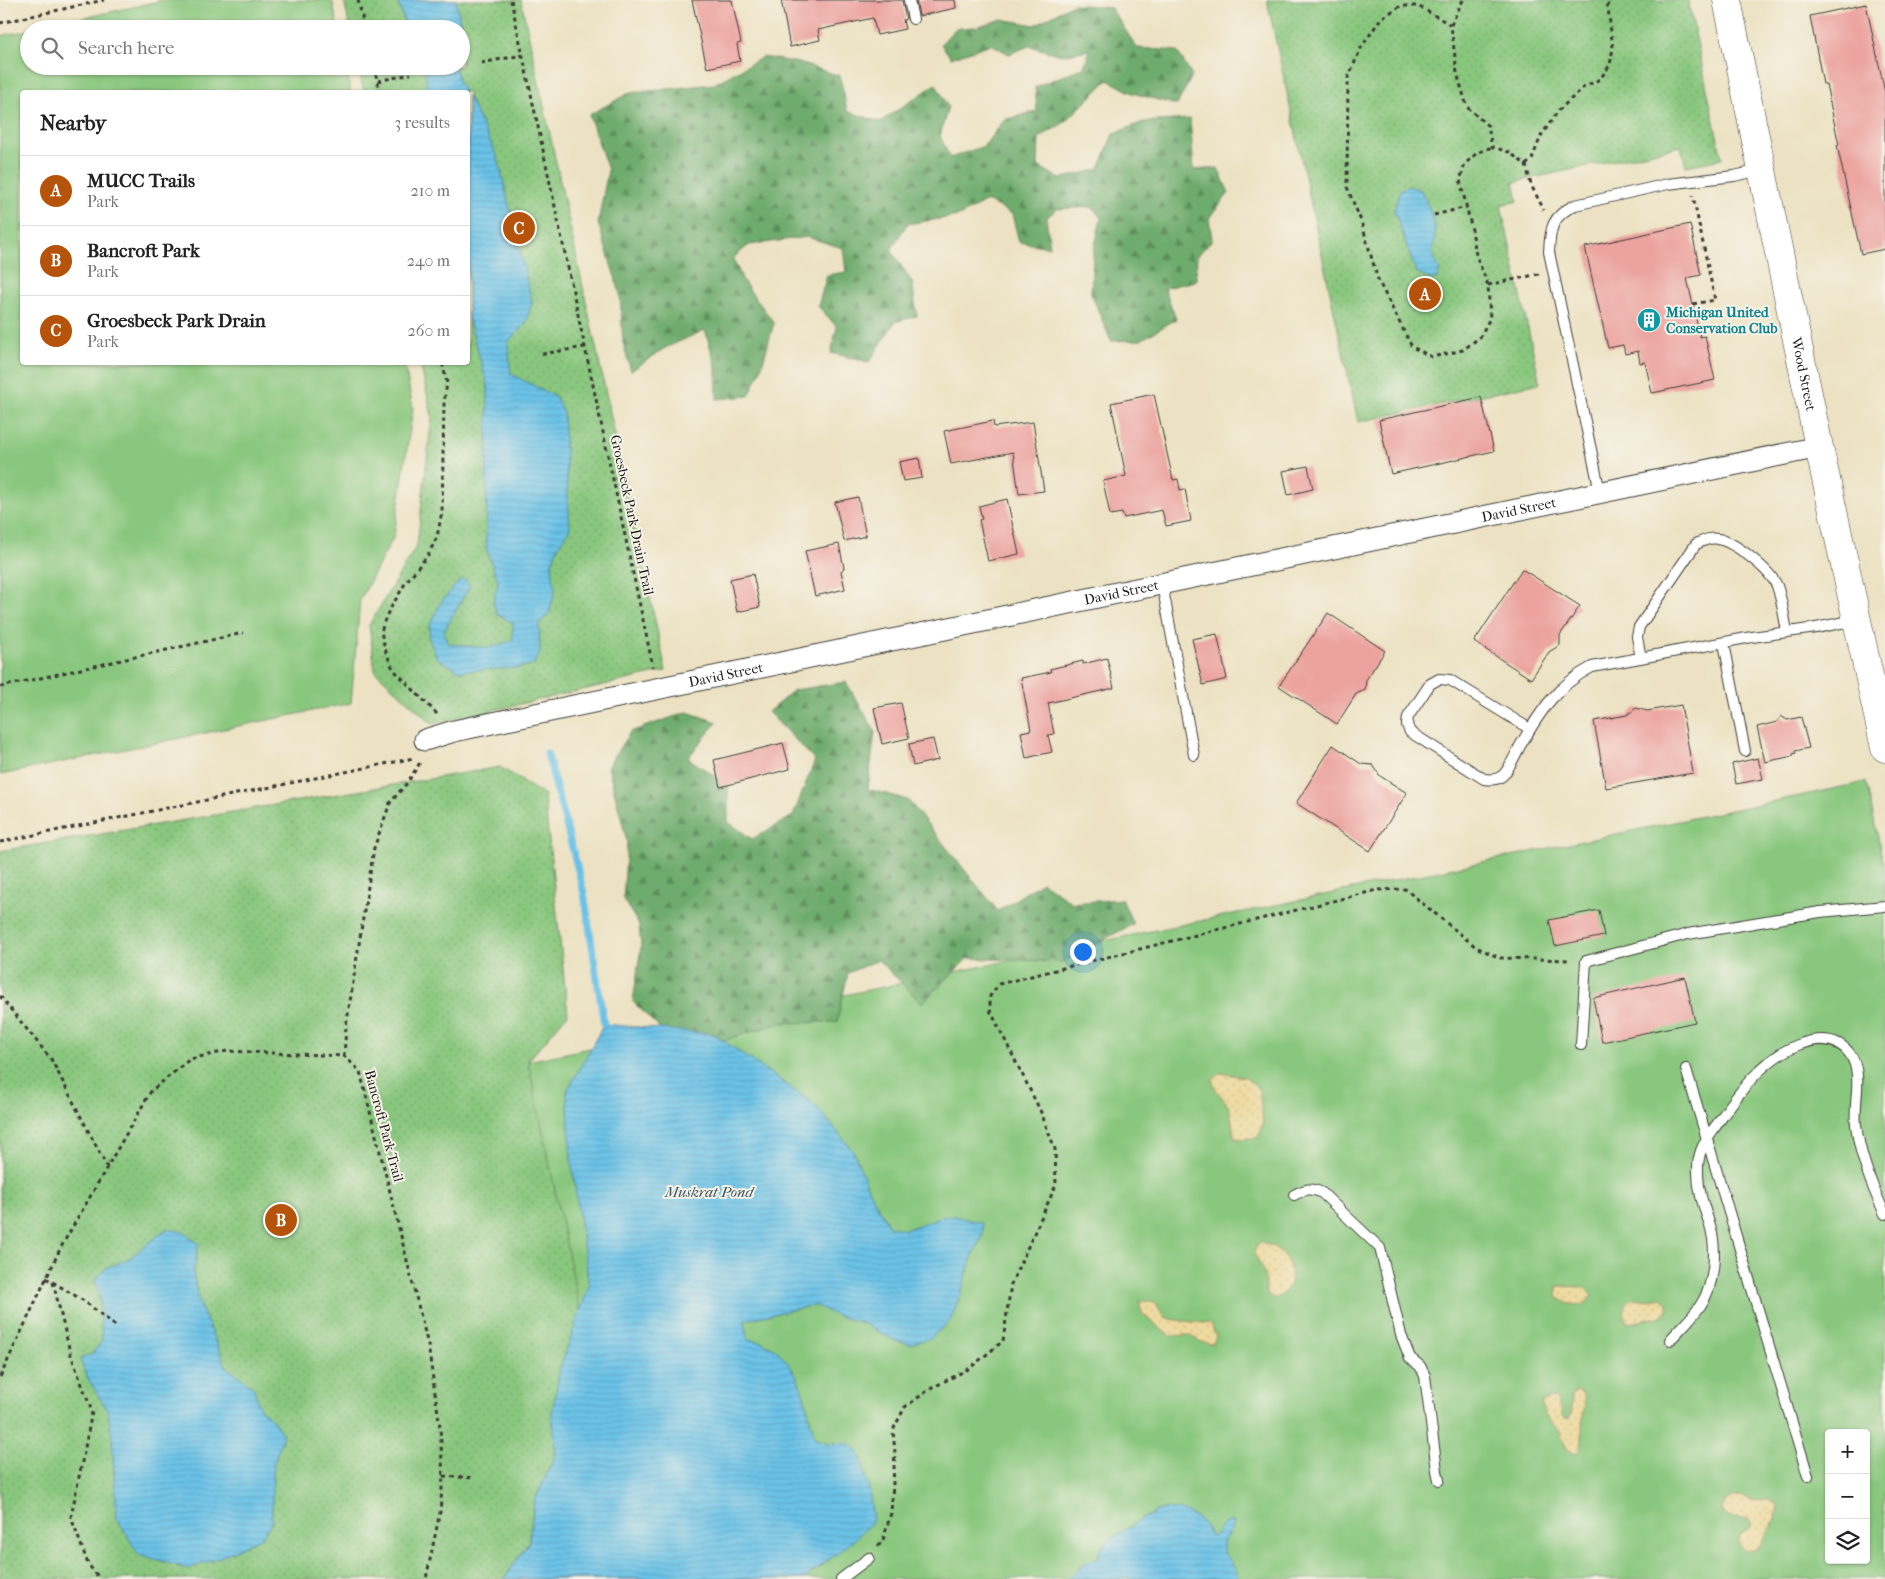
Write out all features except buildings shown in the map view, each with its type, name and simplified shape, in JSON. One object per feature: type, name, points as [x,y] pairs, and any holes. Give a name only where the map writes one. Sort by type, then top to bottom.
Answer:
[{"type":"street","name":"Wood Street","points":[[1727,0],[1819,447],[1885,748]]},
{"type":"street","name":"David Street","points":[[425,748],[454,731],[1819,447]]},
{"type":"lane","points":[[908,0],[913,19]]},
{"type":"lane","points":[[1600,492],[1549,252],[1552,225],[1562,211],[1575,205],[1668,184],[1734,176],[1762,170]]},
{"type":"lane","points":[[1641,658],[1637,637],[1639,627],[1696,544],[1706,539],[1717,538],[1729,543],[1768,571],[1777,586],[1787,631]]},
{"type":"lane","points":[[1162,584],[1194,755]]},
{"type":"lane","points":[[1530,729],[1450,680],[1439,679],[1430,684],[1408,717],[1407,725],[1410,732],[1484,779],[1493,780],[1504,776],[1530,729],[1556,692],[1575,676],[1592,667],[1856,620]]},
{"type":"lane","points":[[1724,643],[1745,751]]},
{"type":"lane","points":[[1581,1045],[1586,961],[1688,934],[1820,912],[1885,906]]},
{"type":"lane","points":[[1670,1340],[1700,1306],[1707,1293],[1713,1266],[1712,1234],[1702,1203],[1698,1178],[1700,1150],[1706,1138],[1741,1091],[1773,1060],[1790,1049],[1822,1039],[1833,1042],[1850,1054],[1856,1070],[1855,1114],[1859,1142],[1869,1179],[1885,1214]]},
{"type":"lane","points":[[1686,1069],[1808,1476]]},
{"type":"lane","points":[[1294,1195],[1311,1188],[1322,1193],[1380,1248],[1401,1335],[1410,1358],[1420,1366],[1425,1376],[1437,1471],[1440,1480]]},
{"type":"lane","points":[[841,1579],[869,1558]]},
{"type":"path","points":[[0,23],[104,0]]},
{"type":"path","points":[[358,0],[363,20]]},
{"type":"path","name":"Groesbeck Park Drain Trail","points":[[511,0],[658,688]]},
{"type":"path","points":[[1463,0],[1451,25],[1457,73],[1467,107],[1488,126],[1492,147]]},
{"type":"path","points":[[1526,166],[1532,159],[1541,136],[1558,111],[1584,87],[1600,80],[1610,65],[1613,48],[1607,0]]},
{"type":"path","points":[[1451,25],[1418,6],[1401,6],[1381,18],[1361,48],[1348,78],[1347,187],[1361,221],[1378,280],[1412,347],[1432,357],[1463,350],[1480,337],[1490,318],[1488,285],[1476,255],[1460,180],[1465,164],[1478,153],[1492,147],[1509,152],[1526,166],[1531,185],[1552,225]]},
{"type":"path","points":[[481,63],[523,55]]},
{"type":"path","points":[[376,75],[380,90]]},
{"type":"path","points":[[378,81],[406,75]]},
{"type":"path","points":[[1690,181],[1715,300],[1693,304]]},
{"type":"path","points":[[1434,215],[1467,207]]},
{"type":"path","points":[[1488,285],[1553,271]]},
{"type":"path","points":[[542,354],[585,347]]},
{"type":"path","points":[[443,365],[447,383],[444,402],[442,512],[437,538],[428,555],[406,582],[386,616],[381,632],[393,669],[454,731]]},
{"type":"path","points":[[0,687],[243,633]]},
{"type":"path","points":[[0,842],[425,748]]},
{"type":"path","points":[[0,1377],[61,1247],[151,1091],[190,1059],[227,1051],[344,1056],[346,1027],[374,848],[390,803],[407,783]]},
{"type":"path","points":[[869,1558],[883,1540],[891,1513],[895,1453],[893,1430],[905,1407],[930,1389],[970,1368],[1003,1340],[1011,1284],[1056,1185],[1055,1149],[1040,1110],[990,1010],[990,996],[999,984],[1377,890],[1405,890],[1476,947],[1500,958],[1586,961]]},
{"type":"path","points":[[0,996],[51,1059],[107,1167]]},
{"type":"path","name":"Bancroft Park Trail","points":[[344,1056],[360,1070],[428,1345],[440,1427],[443,1476],[440,1512],[426,1579]]},
{"type":"path","points":[[46,1278],[84,1302],[117,1328]]},
{"type":"path","points":[[53,1282],[70,1352],[92,1412],[71,1516],[88,1564],[100,1579]]},
{"type":"path","points":[[443,1476],[473,1478]]},
{"type":"green space","points":[[164,0],[327,0],[333,3],[336,20],[74,20]]},
{"type":"green space","points":[[344,0],[521,0],[666,671],[432,724],[375,671],[369,625],[417,545],[432,416],[420,365],[470,365],[470,90],[364,90],[360,75],[470,75],[470,20],[348,20]]},
{"type":"green space","points":[[1267,0],[1688,0],[1722,159],[1686,166],[1681,146],[1514,182],[1518,201],[1501,205],[1540,383],[1358,422]]},
{"type":"green space","points":[[1073,4],[1111,8],[1137,48],[1177,51],[1192,76],[1177,105],[1132,93],[1108,80],[1065,122],[1039,138],[1038,166],[1060,179],[1099,169],[1113,134],[1143,122],[1190,119],[1194,170],[1218,168],[1229,193],[1209,218],[1212,240],[1197,256],[1196,281],[1164,288],[1176,319],[1141,340],[1111,341],[1091,293],[1093,255],[1101,218],[1092,207],[1057,209],[1046,218],[1050,247],[1019,242],[1012,214],[987,201],[959,216],[907,224],[891,250],[912,282],[917,316],[895,322],[869,362],[831,353],[837,327],[818,306],[827,275],[846,272],[843,248],[807,237],[749,245],[733,258],[743,281],[774,323],[761,369],[749,396],[717,399],[716,366],[705,330],[665,348],[631,371],[623,343],[620,293],[598,223],[608,170],[589,115],[629,93],[714,84],[763,57],[799,63],[840,76],[847,111],[880,122],[936,84],[948,107],[940,136],[950,158],[984,146],[1004,120],[1037,111],[1035,87],[1084,67],[1090,50],[1061,55],[1029,46],[1009,54],[991,44],[951,58],[941,44],[956,28],[976,27],[1001,19],[1035,25]]},
{"type":"green space","points":[[20,32],[20,75],[347,75],[351,90],[20,90],[20,365],[404,365],[413,408],[394,536],[360,600],[351,703],[0,775],[0,36]]},
{"type":"green space","points":[[846,682],[875,731],[868,789],[908,800],[998,911],[1042,882],[1073,903],[1122,899],[1133,924],[1062,962],[968,958],[922,1003],[878,960],[848,973],[837,1022],[780,1023],[712,1044],[661,1030],[633,1002],[641,946],[639,925],[623,899],[627,842],[608,766],[630,732],[687,712],[717,722],[688,758],[728,785],[728,822],[752,839],[793,816],[815,760],[768,712],[794,690]]},
{"type":"green space","points":[[500,767],[544,795],[568,1014],[528,1061],[594,1378],[552,1413],[556,1454],[534,1502],[529,1542],[504,1579],[0,1579],[0,851]]},
{"type":"green space","points":[[1866,782],[1885,871],[1885,1579],[504,1579],[528,1061]]},
{"type":"sand","points":[[1220,1073],[1245,1077],[1259,1089],[1263,1122],[1258,1138],[1235,1139],[1229,1106],[1216,1090],[1212,1080]]},
{"type":"sand","points":[[1262,1243],[1280,1251],[1290,1267],[1291,1276],[1289,1284],[1285,1292],[1276,1298],[1269,1297],[1266,1291],[1264,1273],[1254,1253],[1257,1244]]},
{"type":"sand","points":[[1557,1286],[1585,1287],[1592,1295],[1584,1305],[1569,1304],[1557,1297]]},
{"type":"sand","points":[[1633,1298],[1650,1300],[1663,1298],[1667,1303],[1667,1309],[1663,1315],[1658,1317],[1630,1323],[1626,1321],[1625,1311],[1626,1305]]},
{"type":"sand","points":[[1139,1300],[1156,1303],[1164,1317],[1210,1324],[1216,1336],[1213,1344],[1201,1342],[1188,1335],[1170,1336],[1142,1314]]},
{"type":"sand","points":[[1577,1391],[1583,1394],[1585,1403],[1582,1441],[1579,1451],[1575,1454],[1567,1449],[1559,1430],[1545,1415],[1541,1403],[1550,1398],[1557,1399],[1563,1416],[1569,1418],[1572,1412],[1571,1395]]},
{"type":"sand","points":[[1735,1497],[1752,1501],[1770,1500],[1777,1507],[1776,1519],[1760,1546],[1754,1551],[1746,1552],[1739,1543],[1740,1535],[1750,1527],[1750,1520],[1731,1518],[1722,1510],[1725,1502]]},
{"type":"water","points":[[397,0],[456,0],[460,20],[404,20]]},
{"type":"water","points":[[425,75],[457,75],[464,90],[424,90]]},
{"type":"water","points":[[470,100],[498,158],[532,302],[526,323],[508,342],[511,374],[556,397],[563,413],[570,528],[557,549],[552,564],[555,591],[549,614],[539,623],[540,652],[534,664],[519,668],[459,671],[437,658],[429,639],[430,625],[441,602],[460,580],[466,580],[470,586],[444,631],[449,644],[488,648],[512,641],[513,623],[497,614],[493,602],[498,582],[486,548],[488,387],[470,324]]},
{"type":"water","points":[[1408,186],[1421,190],[1432,216],[1435,227],[1433,254],[1440,270],[1436,279],[1429,279],[1416,272],[1394,210],[1400,190]]},
{"type":"water","name":"Muskrat Pond","points":[[604,1024],[714,1034],[814,1104],[854,1152],[869,1191],[889,1226],[905,1230],[940,1217],[954,1216],[982,1223],[981,1239],[971,1260],[950,1321],[931,1338],[910,1344],[894,1340],[860,1322],[837,1316],[815,1305],[745,1320],[748,1339],[775,1349],[793,1371],[805,1398],[815,1438],[827,1443],[850,1444],[858,1451],[869,1489],[873,1521],[853,1541],[804,1579],[504,1579],[529,1542],[534,1502],[556,1454],[552,1413],[560,1368],[589,1286],[571,1159],[567,1091]]},
{"type":"water","points":[[166,1229],[184,1232],[199,1244],[193,1273],[199,1303],[226,1366],[254,1388],[259,1407],[274,1421],[283,1435],[274,1464],[272,1521],[262,1537],[221,1557],[188,1569],[138,1554],[117,1518],[112,1440],[108,1411],[87,1377],[80,1359],[92,1354],[102,1341],[100,1301],[95,1280],[106,1268],[130,1258]]},
{"type":"water","points":[[1164,1509],[1186,1512],[1192,1515],[1203,1523],[1211,1537],[1216,1535],[1224,1524],[1234,1522],[1232,1529],[1224,1540],[1223,1547],[1225,1554],[1236,1570],[1238,1579],[1067,1579],[1086,1563],[1097,1558],[1102,1547],[1114,1537],[1144,1518]]},
{"type":"waterway","points":[[547,753],[584,893],[604,1024]]},
{"type":"place","name":"Groesbeck Park Drain","points":[[519,228]]},
{"type":"place","name":"MUCC Trails","points":[[1425,294]]},
{"type":"place","name":"Michigan United Conservation Club","points":[[1649,320]]},
{"type":"place","name":"Bancroft Park","points":[[281,1220]]}]
